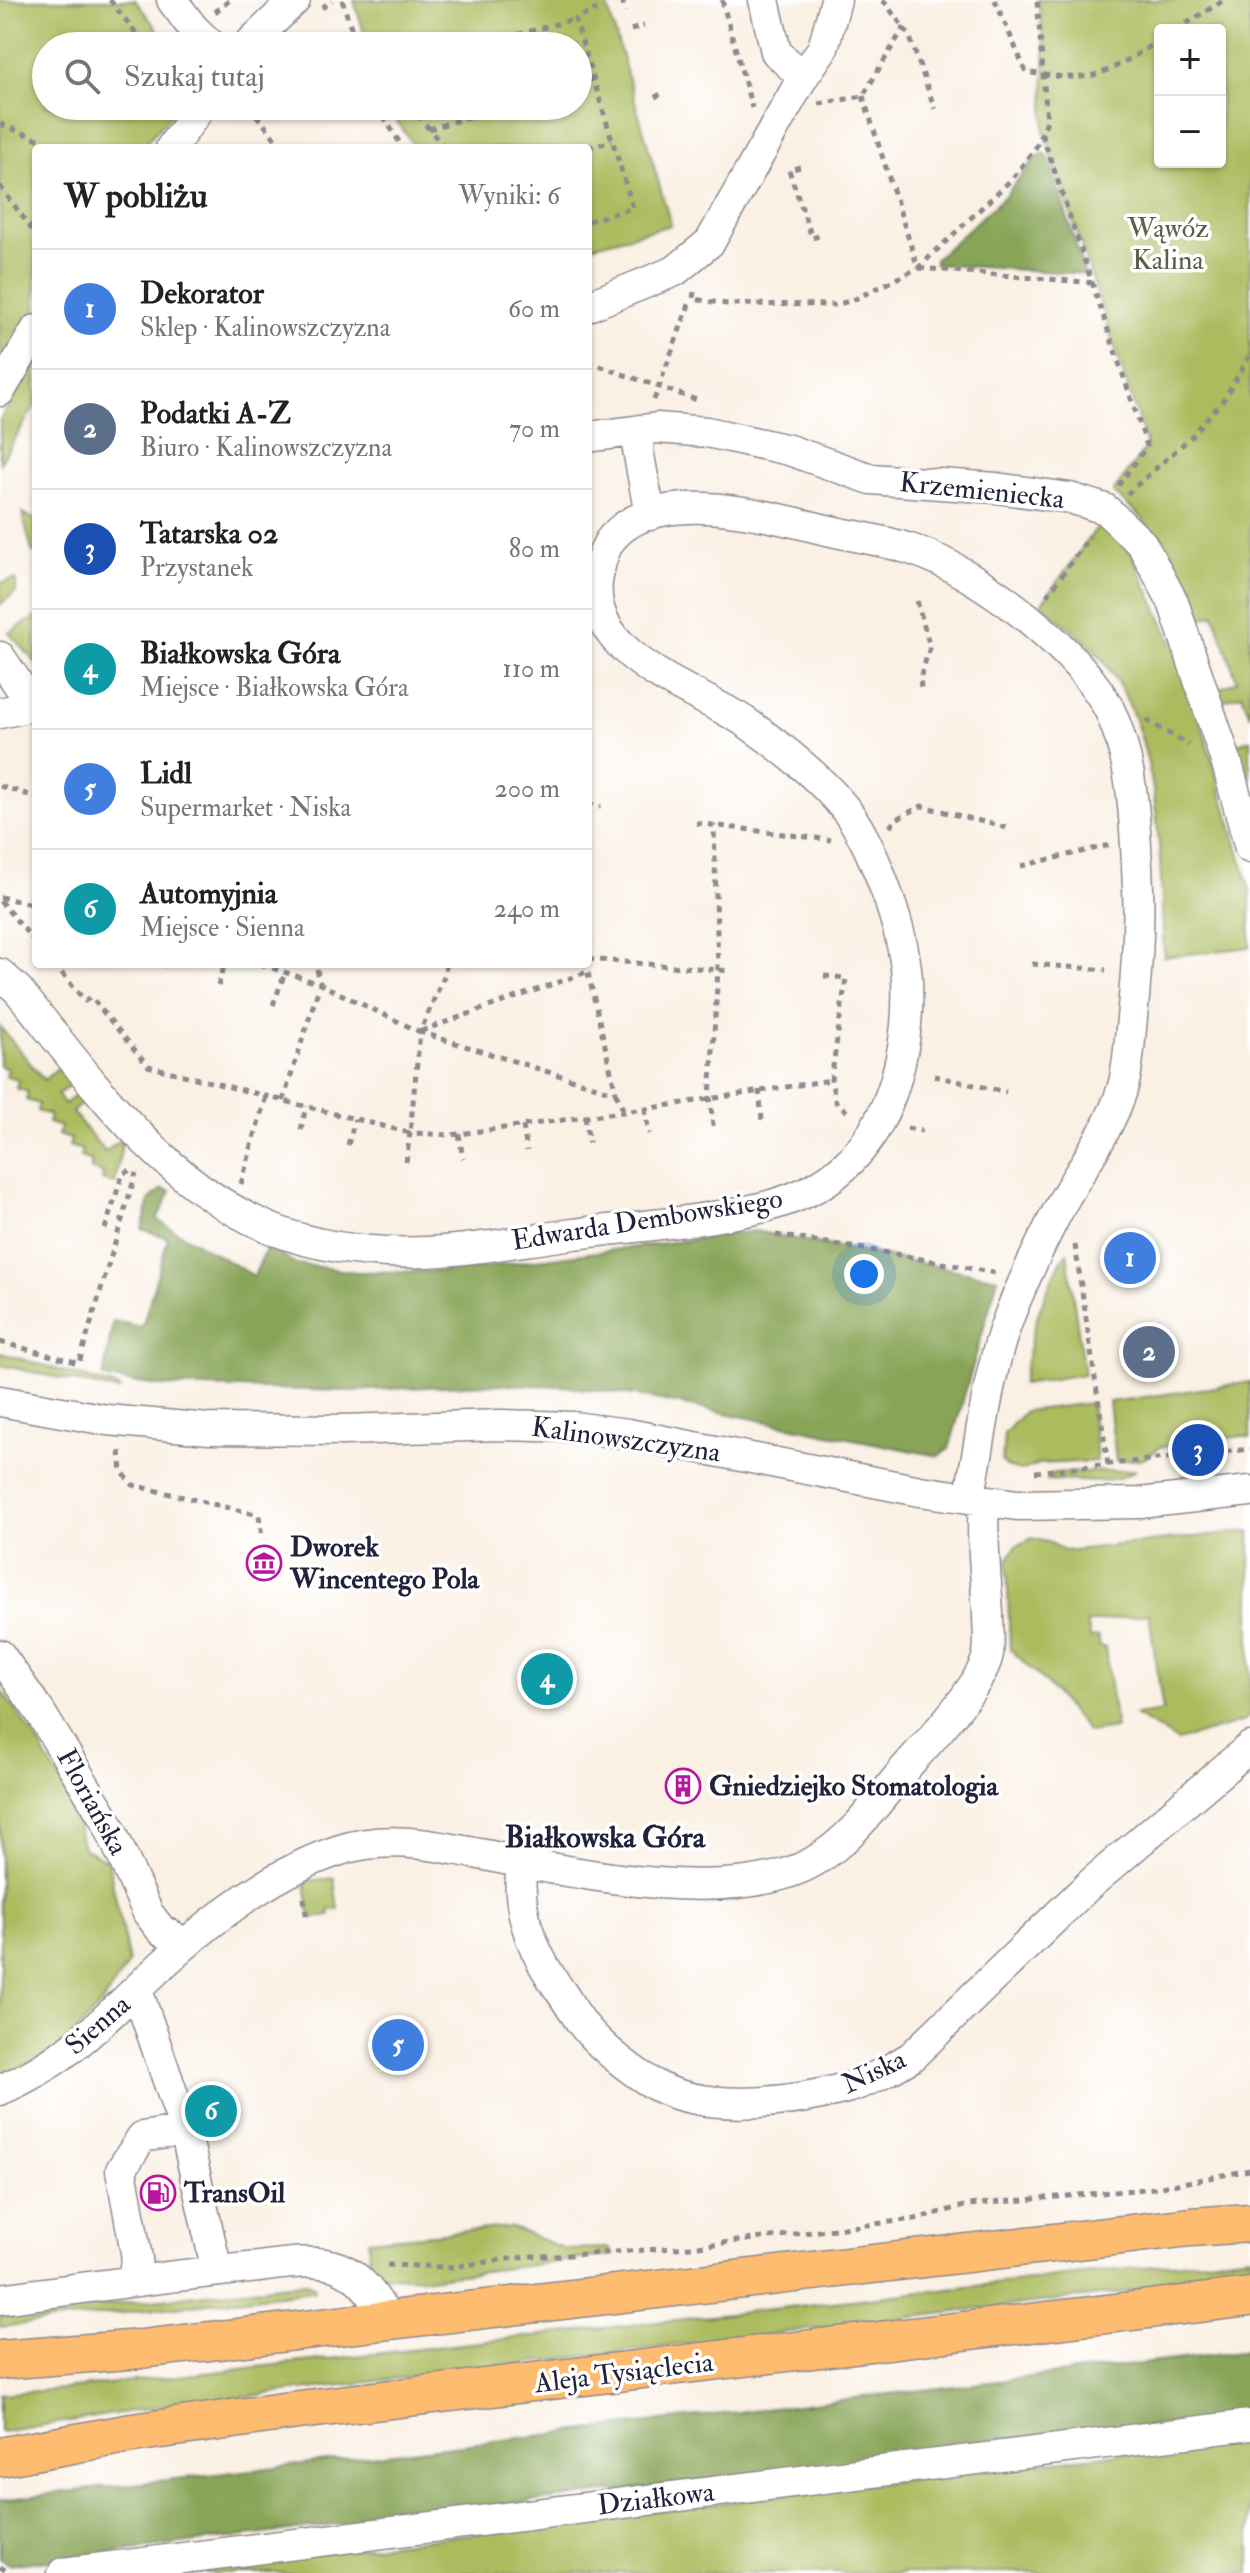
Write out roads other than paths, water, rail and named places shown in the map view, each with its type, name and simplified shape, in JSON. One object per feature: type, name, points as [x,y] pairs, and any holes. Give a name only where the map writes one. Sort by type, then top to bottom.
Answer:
[{"type":"main road","points":[[0,2360],[141,2349],[1250,2220]]},
{"type":"main road","name":"Aleja Tysiąclecia","points":[[0,2457],[132,2433],[274,2413],[1250,2297]]},
{"type":"main road","points":[[1158,2308],[1250,2308]]},
{"type":"street","points":[[172,0],[197,32]]},
{"type":"street","points":[[262,32],[295,0]]},
{"type":"street","points":[[764,0],[776,52],[803,77]]},
{"type":"street","points":[[592,304],[675,271],[710,242],[783,111],[823,48],[836,0]]},
{"type":"street","points":[[174,144],[191,120]]},
{"type":"street","points":[[0,391],[32,337]]},
{"type":"street","name":"Krzemieniecka","points":[[592,436],[657,428],[707,432],[789,450],[871,479],[996,488],[1070,498],[1105,509],[1142,544],[1162,579],[1189,646],[1250,845]]},
{"type":"street","points":[[640,430],[638,450],[650,515]]},
{"type":"street","name":"Edwarda Dembowskiego","points":[[0,974],[18,990],[151,1148],[234,1210],[260,1224],[321,1244],[393,1252],[448,1251],[761,1208],[804,1194],[837,1174],[856,1155],[878,1124],[895,1084],[903,1039],[907,985],[905,960],[877,867],[868,842],[842,804],[794,759],[745,722],[643,665],[619,646],[602,617],[595,591],[601,561],[610,540],[635,520],[670,508],[713,509],[787,520],[909,548],[953,565],[984,585],[1068,654],[1100,690],[1123,745],[1132,784],[1140,927],[1123,1088],[1092,1154],[1064,1200],[1007,1321],[988,1397],[977,1500]]},
{"type":"street","points":[[0,657],[32,703]]},
{"type":"street","points":[[0,713],[32,706]]},
{"type":"street","name":"Kalinowszczyzna","points":[[0,1401],[107,1420],[209,1429],[573,1427],[628,1434],[1017,1505],[1110,1504],[1250,1491]]},
{"type":"street","points":[[186,1944],[259,1889],[304,1863],[344,1848],[387,1841],[416,1843],[645,1881],[738,1882],[794,1871],[816,1861],[857,1826],[970,1689],[985,1663],[989,1639],[982,1524],[977,1500]]},
{"type":"street","name":"Floriańska","points":[[0,1655],[40,1712],[107,1822],[148,1913],[161,1930],[186,1944]]},
{"type":"street","name":"Niska","points":[[522,1862],[519,1883],[522,1914],[548,1974],[589,2032],[630,2066],[656,2086],[689,2097],[736,2103],[809,2097],[848,2088],[886,2072],[911,2057],[1088,1886],[1250,1747]]},
{"type":"street","name":"Sienna","points":[[0,2090],[33,2076],[73,2049],[186,1944]]},
{"type":"street","points":[[137,1990],[185,2130],[217,2271]]},
{"type":"street","points":[[132,2281],[137,2258],[121,2170],[142,2137],[185,2130]]},
{"type":"street","points":[[0,2299],[295,2264],[339,2267],[362,2281],[390,2320]]},
{"type":"street","name":"Działkowa","points":[[63,2573],[1250,2425]]},
{"type":"place","name":"Dekorator","points":[[1130,1258]]},
{"type":"place","name":"Podatki A-Z","points":[[1149,1352]]},
{"type":"place","name":"Tatarska 02","points":[[1198,1450]]},
{"type":"place","name":"Dworek Wincentego Pola","points":[[264,1563]]},
{"type":"place","name":"Białkowska Góra","points":[[547,1679]]},
{"type":"place","name":"Gniedziejko Stomatologia","points":[[683,1786]]},
{"type":"place","name":"Lidl","points":[[398,2045]]},
{"type":"place","name":"Automyjnia","points":[[211,2111]]},
{"type":"place","name":"TransOil","points":[[158,2193]]},
{"type":"district","name":"Białkowska Góra","points":[[605,1837]]},
{"type":"park label","name":"Wąwóz Kalina","points":[[1168,244]]}]
